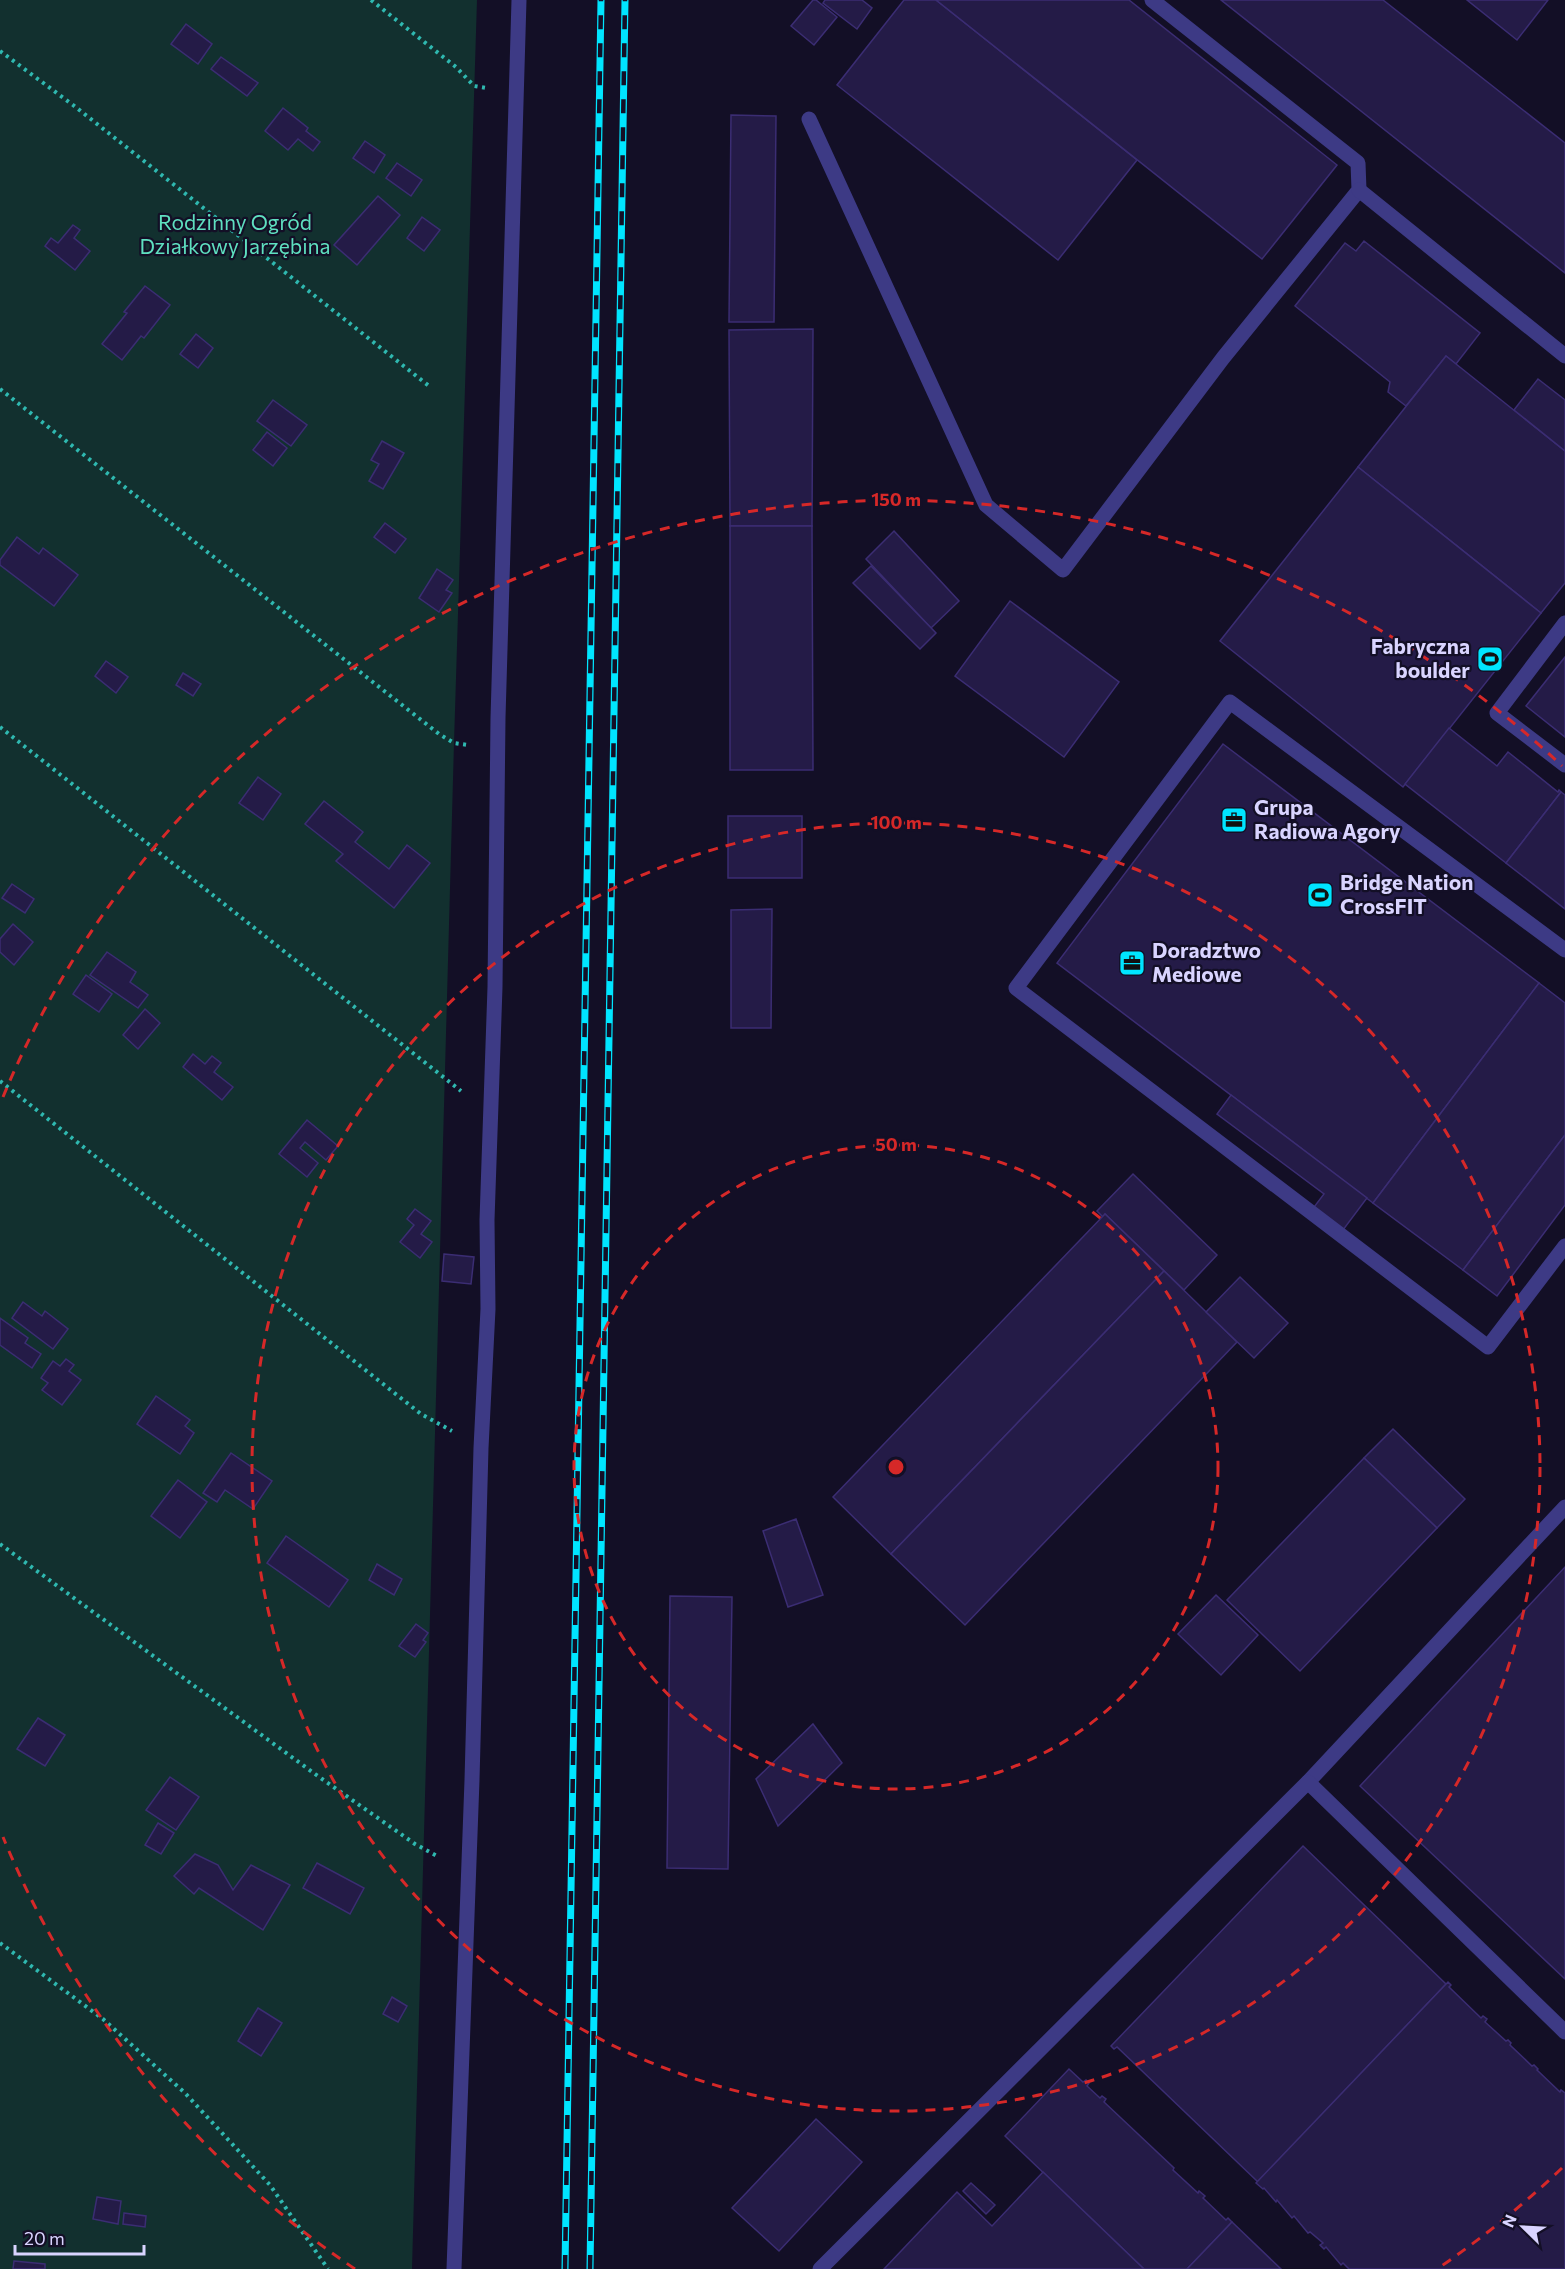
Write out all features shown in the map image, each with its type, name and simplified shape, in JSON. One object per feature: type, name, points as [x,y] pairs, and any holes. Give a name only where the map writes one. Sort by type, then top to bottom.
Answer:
[{"type":"lane","points":[[454,2269],[472,1780],[480,1460],[488,1309],[487,1220],[495,987],[498,718],[519,0]]},
{"type":"lane","points":[[809,119],[987,505],[1063,570],[1223,358],[1359,190],[1358,163],[1152,0]]},
{"type":"lane","points":[[1359,190],[1565,356]]},
{"type":"lane","points":[[1565,622],[1497,713],[1565,765]]},
{"type":"lane","points":[[1565,950],[1230,702],[1016,988],[1488,1347],[1565,1246]]},
{"type":"lane","points":[[820,2269],[1308,1782],[1565,1507]]},
{"type":"lane","points":[[1308,1782],[1565,2032]]},
{"type":"path","points":[[370,0],[456,67]]},
{"type":"path","points":[[0,51],[100,126],[429,386]]},
{"type":"path","points":[[0,389],[440,734]]},
{"type":"path","points":[[0,727],[433,1068]]},
{"type":"path","points":[[0,1081],[421,1414]]},
{"type":"path","points":[[0,1544],[315,1774],[415,1844]]},
{"type":"path","points":[[0,1943],[103,2019],[185,2093],[270,2185],[328,2269]]},
{"type":"green space","name":"Rodzinny Ogród Działkowy Jarzębina","points":[[0,0],[477,0],[412,2269],[0,2269]]},
{"type":"building","points":[[813,0],[837,17],[814,45],[791,26]]},
{"type":"building","points":[[825,0],[862,0],[872,8],[857,29],[823,3]]},
{"type":"building","points":[[904,0],[936,0],[1137,160],[1058,260],[837,85]]},
{"type":"building","points":[[936,0],[1129,0],[1337,165],[1262,259]]},
{"type":"building","points":[[1221,0],[1383,0],[1565,143],[1565,273]]},
{"type":"building","points":[[1467,0],[1548,0],[1517,40]]},
{"type":"building","points":[[186,24],[212,44],[198,64],[171,44]]},
{"type":"building","points":[[221,57],[258,83],[247,96],[211,69]]},
{"type":"building","points":[[283,108],[308,128],[306,131],[320,142],[313,151],[298,139],[288,150],[265,131]]},
{"type":"building","points":[[731,115],[776,116],[774,322],[729,322]]},
{"type":"building","points":[[365,141],[385,155],[374,173],[353,158]]},
{"type":"building","points":[[397,163],[422,180],[411,196],[386,178]]},
{"type":"building","points":[[378,196],[400,215],[357,265],[334,245]]},
{"type":"building","points":[[422,217],[440,230],[424,251],[407,238]]},
{"type":"building","points":[[73,225],[80,230],[74,238],[90,251],[75,270],[45,246],[51,238],[58,243]]},
{"type":"building","points":[[1364,241],[1480,333],[1456,364],[1446,356],[1406,406],[1388,392],[1390,382],[1295,306],[1345,243],[1356,251]]},
{"type":"building","points":[[145,286],[170,305],[144,338],[141,336],[122,360],[102,344]]},
{"type":"building","points":[[813,329],[812,526],[730,526],[729,330]]},
{"type":"building","points":[[196,334],[213,348],[198,368],[180,354]]},
{"type":"building","points":[[1446,356],[1565,451],[1565,583],[1541,613],[1358,467]]},
{"type":"building","points":[[1538,379],[1565,400],[1565,451],[1514,410]]},
{"type":"building","points":[[273,400],[307,425],[291,446],[257,421]]},
{"type":"building","points":[[267,432],[287,448],[273,466],[253,450]]},
{"type":"building","points":[[382,441],[404,453],[383,489],[369,481],[379,464],[371,460]]},
{"type":"building","points":[[1358,467],[1541,613],[1403,787],[1220,641]]},
{"type":"building","points":[[385,523],[406,539],[395,553],[374,537]]},
{"type":"building","points":[[730,526],[812,526],[813,770],[730,770]]},
{"type":"building","points":[[894,531],[959,601],[931,628],[866,559]]},
{"type":"building","points":[[17,537],[39,554],[43,548],[78,575],[54,606],[0,565],[0,560]]},
{"type":"building","points":[[871,566],[936,633],[920,649],[853,583]]},
{"type":"building","points":[[437,569],[453,580],[446,590],[452,593],[439,612],[419,598]]},
{"type":"building","points":[[1010,601],[1119,682],[1064,757],[955,676]]},
{"type":"building","points":[[1565,657],[1565,737],[1526,706]]},
{"type":"building","points":[[106,661],[128,677],[116,693],[95,676]]},
{"type":"building","points":[[183,673],[201,684],[193,696],[176,685]]},
{"type":"building","points":[[1449,728],[1497,766],[1508,752],[1558,792],[1559,790],[1561,792],[1506,863],[1405,784]]},
{"type":"building","points":[[1223,744],[1539,983],[1373,1203],[1057,963]]},
{"type":"building","points":[[258,777],[281,794],[263,820],[239,803]]},
{"type":"building","points":[[1561,792],[1565,795],[1565,909],[1506,863]]},
{"type":"building","points":[[324,801],[363,832],[355,842],[389,869],[407,845],[430,863],[394,908],[336,861],[343,854],[305,824]]},
{"type":"building","points":[[728,816],[802,816],[802,878],[728,878]]},
{"type":"building","points":[[12,884],[34,899],[25,913],[2,898]]},
{"type":"building","points":[[772,909],[771,1028],[731,1028],[731,910]]},
{"type":"building","points":[[13,924],[33,942],[14,965],[0,952],[0,939]]},
{"type":"building","points":[[107,952],[136,972],[130,982],[148,995],[138,1008],[90,975]]},
{"type":"building","points":[[86,975],[112,994],[99,1012],[73,994]]},
{"type":"building","points":[[1539,983],[1565,1003],[1565,1135],[1463,1270],[1373,1203]]},
{"type":"building","points":[[145,1009],[160,1023],[138,1049],[123,1035]]},
{"type":"building","points":[[193,1054],[205,1064],[212,1056],[221,1063],[214,1072],[233,1087],[222,1100],[183,1067]]},
{"type":"building","points":[[1231,1095],[1367,1198],[1340,1234],[1311,1211],[1324,1194],[1217,1114]]},
{"type":"building","points":[[307,1120],[338,1146],[326,1160],[305,1142],[300,1148],[318,1163],[307,1177],[279,1154]]},
{"type":"building","points":[[1565,1135],[1565,1205],[1497,1296],[1463,1270]]},
{"type":"building","points":[[1133,1174],[1217,1255],[1184,1290],[1105,1214],[1103,1217],[1097,1211]]},
{"type":"building","points":[[415,1209],[431,1221],[421,1234],[432,1242],[420,1258],[400,1242],[414,1225],[407,1219]]},
{"type":"building","points":[[1105,1214],[1164,1271],[891,1554],[833,1497]]},
{"type":"building","points":[[444,1254],[474,1257],[471,1284],[442,1281]]},
{"type":"building","points":[[1164,1271],[1237,1342],[965,1625],[891,1554]]},
{"type":"building","points":[[1240,1277],[1288,1323],[1254,1358],[1206,1312]]},
{"type":"building","points":[[23,1302],[42,1316],[45,1311],[68,1329],[53,1349],[12,1318]]},
{"type":"building","points":[[0,1318],[28,1338],[25,1343],[41,1354],[32,1368],[0,1345]]},
{"type":"building","points":[[66,1359],[74,1365],[69,1371],[81,1380],[62,1405],[42,1390],[48,1383],[41,1378],[53,1361],[60,1366]]},
{"type":"building","points":[[156,1396],[190,1420],[185,1426],[194,1433],[180,1454],[137,1424]]},
{"type":"building","points":[[1393,1429],[1465,1499],[1437,1528],[1364,1458]]},
{"type":"building","points":[[231,1453],[272,1481],[253,1509],[225,1490],[217,1502],[203,1493]]},
{"type":"building","points":[[1364,1458],[1437,1528],[1300,1671],[1227,1600]]},
{"type":"building","points":[[178,1480],[207,1502],[180,1538],[151,1516]]},
{"type":"building","points":[[796,1519],[823,1595],[788,1607],[763,1531]]},
{"type":"building","points":[[286,1536],[348,1580],[329,1607],[267,1563]]},
{"type":"building","points":[[377,1564],[402,1579],[394,1595],[369,1580]]},
{"type":"building","points":[[1565,1567],[1565,1979],[1360,1786]]},
{"type":"building","points":[[1216,1595],[1258,1635],[1221,1675],[1178,1634]]},
{"type":"building","points":[[670,1596],[732,1597],[728,1869],[667,1868]]},
{"type":"building","points":[[416,1624],[428,1633],[423,1640],[426,1642],[415,1657],[399,1646]]},
{"type":"building","points":[[38,1718],[65,1735],[45,1766],[17,1749]]},
{"type":"building","points":[[813,1724],[842,1763],[778,1826],[756,1779]]},
{"type":"building","points":[[170,1777],[199,1797],[176,1830],[146,1810]]},
{"type":"building","points":[[158,1823],[174,1833],[161,1854],[145,1845]]},
{"type":"building","points":[[1303,1846],[1446,1984],[1258,2182],[1117,2047],[1114,2049],[1111,2046]]},
{"type":"building","points":[[195,1854],[218,1865],[233,1890],[251,1865],[290,1885],[263,1930],[199,1888],[194,1894],[174,1876]]},
{"type":"building","points":[[317,1863],[364,1888],[350,1914],[303,1888]]},
{"type":"building","points":[[1448,1982],[1451,1985],[1449,1987],[1481,2018],[1483,2016],[1487,2019],[1485,2022],[1506,2041],[1508,2040],[1510,2045],[1532,2066],[1534,2065],[1560,2092],[1561,2090],[1565,2093],[1565,2269],[1349,2269],[1343,2263],[1341,2265],[1326,2247],[1324,2249],[1320,2245],[1323,2243],[1310,2232],[1308,2233],[1294,2216],[1292,2218],[1277,2200],[1276,2202],[1264,2188],[1256,2183]]},
{"type":"building","points":[[392,1997],[407,2006],[398,2022],[383,2014]]},
{"type":"building","points":[[258,2008],[282,2023],[261,2056],[238,2041]]},
{"type":"building","points":[[1069,2069],[1083,2082],[1086,2080],[1089,2083],[1087,2086],[1100,2098],[1102,2096],[1106,2099],[1104,2102],[1174,2168],[1173,2170],[1198,2193],[1199,2191],[1205,2196],[1203,2198],[1226,2220],[1228,2218],[1232,2222],[1187,2269],[1144,2269],[1005,2136]]},
{"type":"building","points":[[816,2119],[862,2162],[779,2251],[732,2208]]},
{"type":"building","points":[[1043,2172],[1144,2269],[884,2269],[957,2192],[992,2226]]},
{"type":"building","points":[[971,2183],[995,2205],[986,2214],[963,2191]]},
{"type":"building","points":[[97,2197],[121,2201],[118,2224],[93,2219]]},
{"type":"building","points":[[124,2213],[146,2216],[145,2227],[123,2224]]},
{"type":"building","points":[[1232,2222],[1281,2269],[1187,2269]]},
{"type":"building","points":[[14,2261],[45,2264],[45,2269],[13,2269]]},
{"type":"railway","points":[[565,2269],[601,0]]},
{"type":"railway","points":[[590,2269],[625,0]]},
{"type":"place","name":"Fabryczna boulder","points":[[1490,659]]},
{"type":"place","name":"Grupa Radiowa Agory","points":[[1234,820]]},
{"type":"place","name":"Bridge Nation CrossFIT","points":[[1320,895]]},
{"type":"place","name":"Doradztwo Mediowe","points":[[1132,963]]}]
